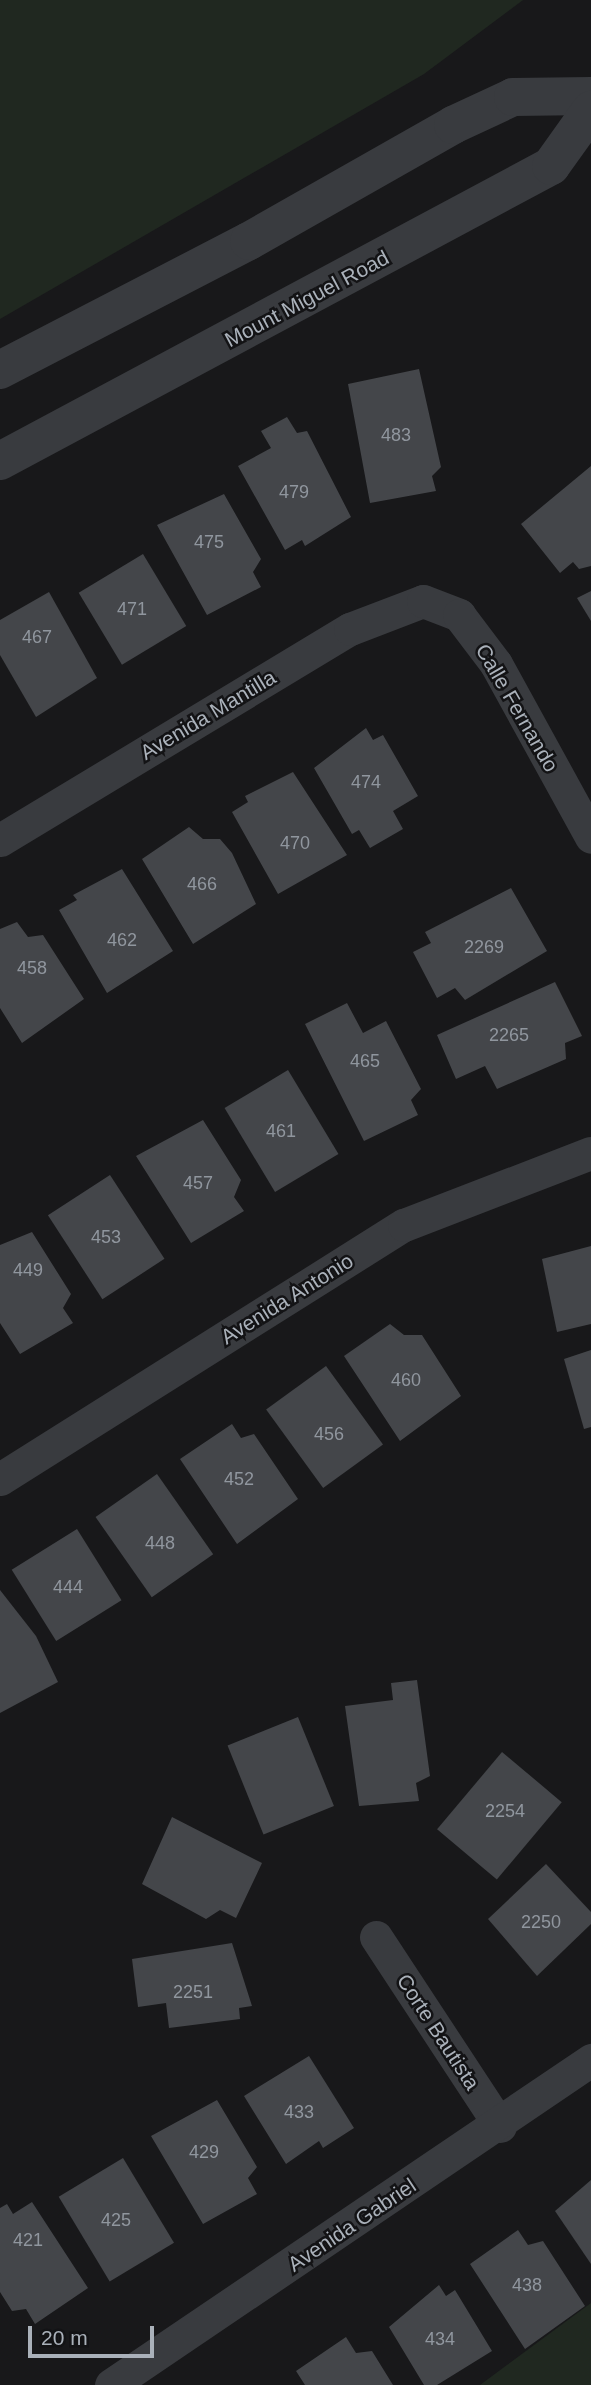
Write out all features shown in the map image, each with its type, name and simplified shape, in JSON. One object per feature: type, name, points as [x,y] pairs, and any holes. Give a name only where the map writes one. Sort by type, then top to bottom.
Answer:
[{"type":"street","points":[[0,370],[249,241],[465,119],[513,97],[591,96]]},
{"type":"street","name":"Mount Miguel Road","points":[[0,461],[551,166],[591,110]]},
{"type":"street","name":"Calle Fernando","points":[[423,601],[459,615],[496,664],[591,837]]},
{"type":"street","name":"Avenida Mantilla","points":[[0,840],[350,629],[423,601]]},
{"type":"street","name":"Avenida Antonio","points":[[0,1479],[404,1225],[591,1153]]},
{"type":"street","name":"Corte Bautista","points":[[376,1937],[500,2126]]},
{"type":"street","name":"Avenida Gabriel","points":[[111,2385],[500,2126],[591,2060]]},
{"type":"shaded area","points":[[0,0],[523,0],[424,74],[0,319]]},
{"type":"shaded area","points":[[591,2303],[591,2385],[480,2385]]},
{"type":"building","points":[[419,369],[441,467],[432,476],[436,491],[370,503],[348,384]]},
{"type":"building","points":[[287,417],[297,433],[307,431],[351,517],[305,546],[302,540],[285,550],[238,466],[271,448],[261,431]]},
{"type":"building","points":[[591,466],[591,566],[579,569],[573,562],[560,573],[521,524]]},
{"type":"building","points":[[224,494],[261,559],[253,572],[261,587],[207,615],[157,525]]},
{"type":"building","points":[[143,554],[186,626],[122,665],[79,593]]},
{"type":"building","points":[[591,591],[591,621],[577,598]]},
{"type":"building","points":[[49,592],[97,678],[36,717],[0,655],[0,620]]},
{"type":"building","points":[[366,728],[373,740],[383,735],[418,796],[393,811],[403,829],[370,848],[359,830],[352,834],[314,768]]},
{"type":"building","points":[[293,772],[347,855],[278,894],[232,812],[248,802],[245,796]]},
{"type":"building","points":[[189,827],[203,839],[220,839],[232,853],[256,904],[193,944],[142,859]]},
{"type":"building","points":[[122,869],[173,951],[107,993],[59,910],[77,900],[73,895]]},
{"type":"building","points":[[511,888],[547,951],[465,1000],[455,988],[437,998],[413,952],[431,943],[425,932]]},
{"type":"building","points":[[17,922],[28,937],[43,935],[84,999],[22,1043],[0,1008],[0,929]]},
{"type":"building","points":[[555,982],[582,1036],[565,1043],[566,1059],[497,1089],[485,1066],[456,1079],[437,1035]]},
{"type":"building","points":[[347,1003],[363,1033],[386,1021],[421,1089],[411,1100],[418,1115],[364,1141],[305,1024]]},
{"type":"building","points":[[288,1070],[338,1154],[275,1192],[225,1108]]},
{"type":"building","points":[[203,1120],[241,1180],[234,1197],[244,1211],[191,1243],[136,1156]]},
{"type":"building","points":[[110,1175],[164,1259],[102,1299],[48,1215]]},
{"type":"building","points":[[32,1232],[71,1294],[63,1308],[73,1323],[20,1354],[0,1323],[0,1245]]},
{"type":"building","points":[[591,1246],[591,1324],[557,1332],[542,1259]]},
{"type":"building","points":[[390,1324],[404,1335],[422,1335],[461,1396],[400,1441],[344,1356]]},
{"type":"building","points":[[591,1350],[591,1427],[584,1429],[564,1359]]},
{"type":"building","points":[[326,1366],[383,1444],[323,1488],[266,1409]]},
{"type":"building","points":[[232,1424],[241,1438],[254,1434],[298,1499],[237,1544],[180,1459]]},
{"type":"building","points":[[157,1474],[213,1554],[152,1597],[96,1517]]},
{"type":"building","points":[[77,1529],[122,1600],[56,1641],[12,1570]]},
{"type":"building","points":[[0,1590],[36,1636],[58,1682],[0,1713]]},
{"type":"building","points":[[417,1680],[430,1776],[416,1783],[419,1801],[359,1806],[345,1706],[393,1700],[391,1683]]},
{"type":"building","points":[[298,1717],[334,1806],[263,1834],[228,1745]]},
{"type":"building","points":[[502,1752],[562,1802],[497,1880],[437,1829]]},
{"type":"building","points":[[172,1817],[262,1863],[236,1918],[220,1910],[206,1919],[142,1884]]},
{"type":"building","points":[[546,1864],[591,1912],[591,1924],[537,1976],[488,1919]]},
{"type":"building","points":[[232,1943],[252,2006],[239,2008],[240,2019],[169,2028],[166,2003],[138,2007],[132,1959]]},
{"type":"building","points":[[309,2056],[354,2128],[323,2148],[319,2141],[286,2164],[244,2096]]},
{"type":"building","points":[[217,2100],[257,2167],[248,2178],[257,2194],[203,2224],[151,2136]]},
{"type":"building","points":[[123,2158],[174,2243],[110,2281],[59,2197]]},
{"type":"building","points":[[591,2180],[591,2264],[555,2211]]},
{"type":"building","points":[[32,2202],[88,2288],[35,2324],[26,2309],[12,2311],[0,2292],[0,2208],[7,2204],[13,2214]]},
{"type":"building","points":[[518,2230],[528,2245],[543,2241],[585,2306],[525,2349],[470,2264]]},
{"type":"building","points":[[439,2285],[446,2296],[455,2290],[492,2351],[437,2385],[424,2385],[389,2327]]},
{"type":"building","points":[[346,2337],[356,2353],[372,2351],[393,2385],[305,2385],[296,2371]]}]
